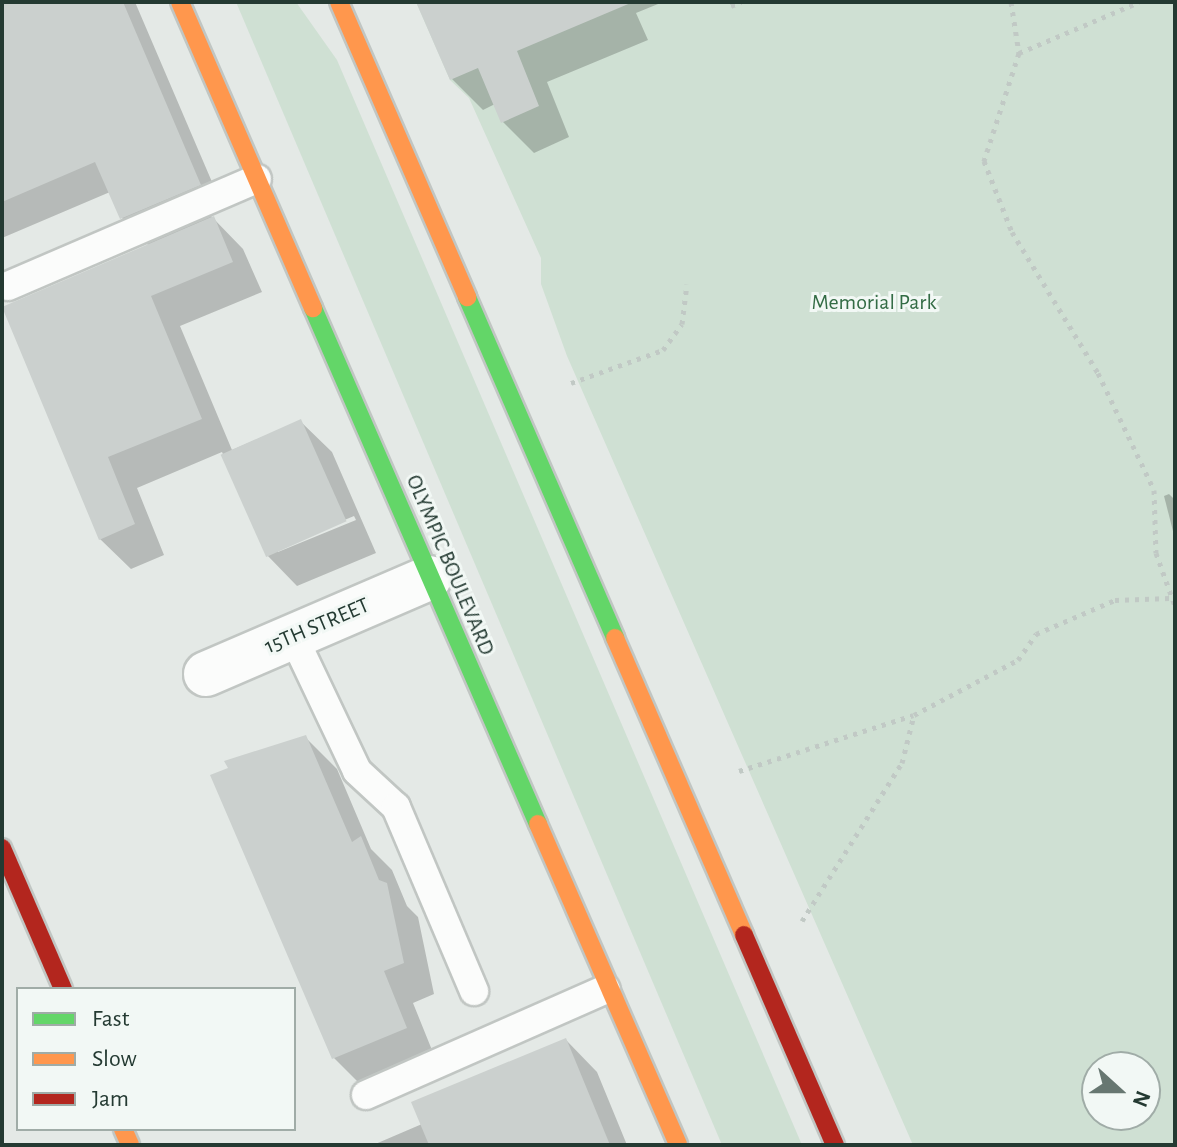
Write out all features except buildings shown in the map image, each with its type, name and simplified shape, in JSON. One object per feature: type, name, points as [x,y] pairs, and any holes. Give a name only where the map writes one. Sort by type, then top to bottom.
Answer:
[{"type":"main road","name":"OLYMPIC BOULEVARD","points":[[180,2],[606,989],[678,1145]]},
{"type":"main road","points":[[339,2],[835,1145]]},
{"type":"main road","points":[[2,848],[62,987]]},
{"type":"street","name":"15TH STREET","points":[[206,674],[429,578]]},
{"type":"lane","points":[[8,286],[257,179]]},
{"type":"lane","points":[[293,636],[357,771],[396,807],[474,991]]},
{"type":"lane","points":[[366,1095],[606,989]]},
{"type":"path","points":[[731,6],[741,2]]},
{"type":"path","points":[[1011,2],[1019,53],[984,161],[1012,232],[1098,373],[1154,490],[1156,553],[1175,606]]},
{"type":"path","points":[[1019,53],[1139,2]]},
{"type":"path","points":[[571,383],[663,350],[682,324],[687,284]]},
{"type":"path","points":[[739,771],[914,715],[1018,660],[1036,634],[1115,600],[1170,598]]},
{"type":"path","points":[[802,921],[902,763],[914,715]]},
{"type":"green space","points":[[236,2],[296,2],[337,60],[802,1145],[722,1145]]},
{"type":"green space","name":"Memorial Park","points":[[416,2],[1175,2],[1175,1145],[913,1145],[567,356],[541,284],[541,258],[469,98],[450,80]]},
{"type":"traffic: fast","points":[[467,297],[615,638]]},
{"type":"traffic: fast","points":[[313,308],[538,824]]},
{"type":"traffic: slow","points":[[180,2],[313,308]]},
{"type":"traffic: slow","points":[[339,2],[467,297]]},
{"type":"traffic: slow","points":[[615,638],[744,935]]},
{"type":"traffic: slow","points":[[538,824],[678,1145]]},
{"type":"traffic: slow","points":[[124,1131],[130,1145]]},
{"type":"traffic: jam","points":[[2,848],[62,987]]},
{"type":"traffic: jam","points":[[744,935],[835,1145]]}]
